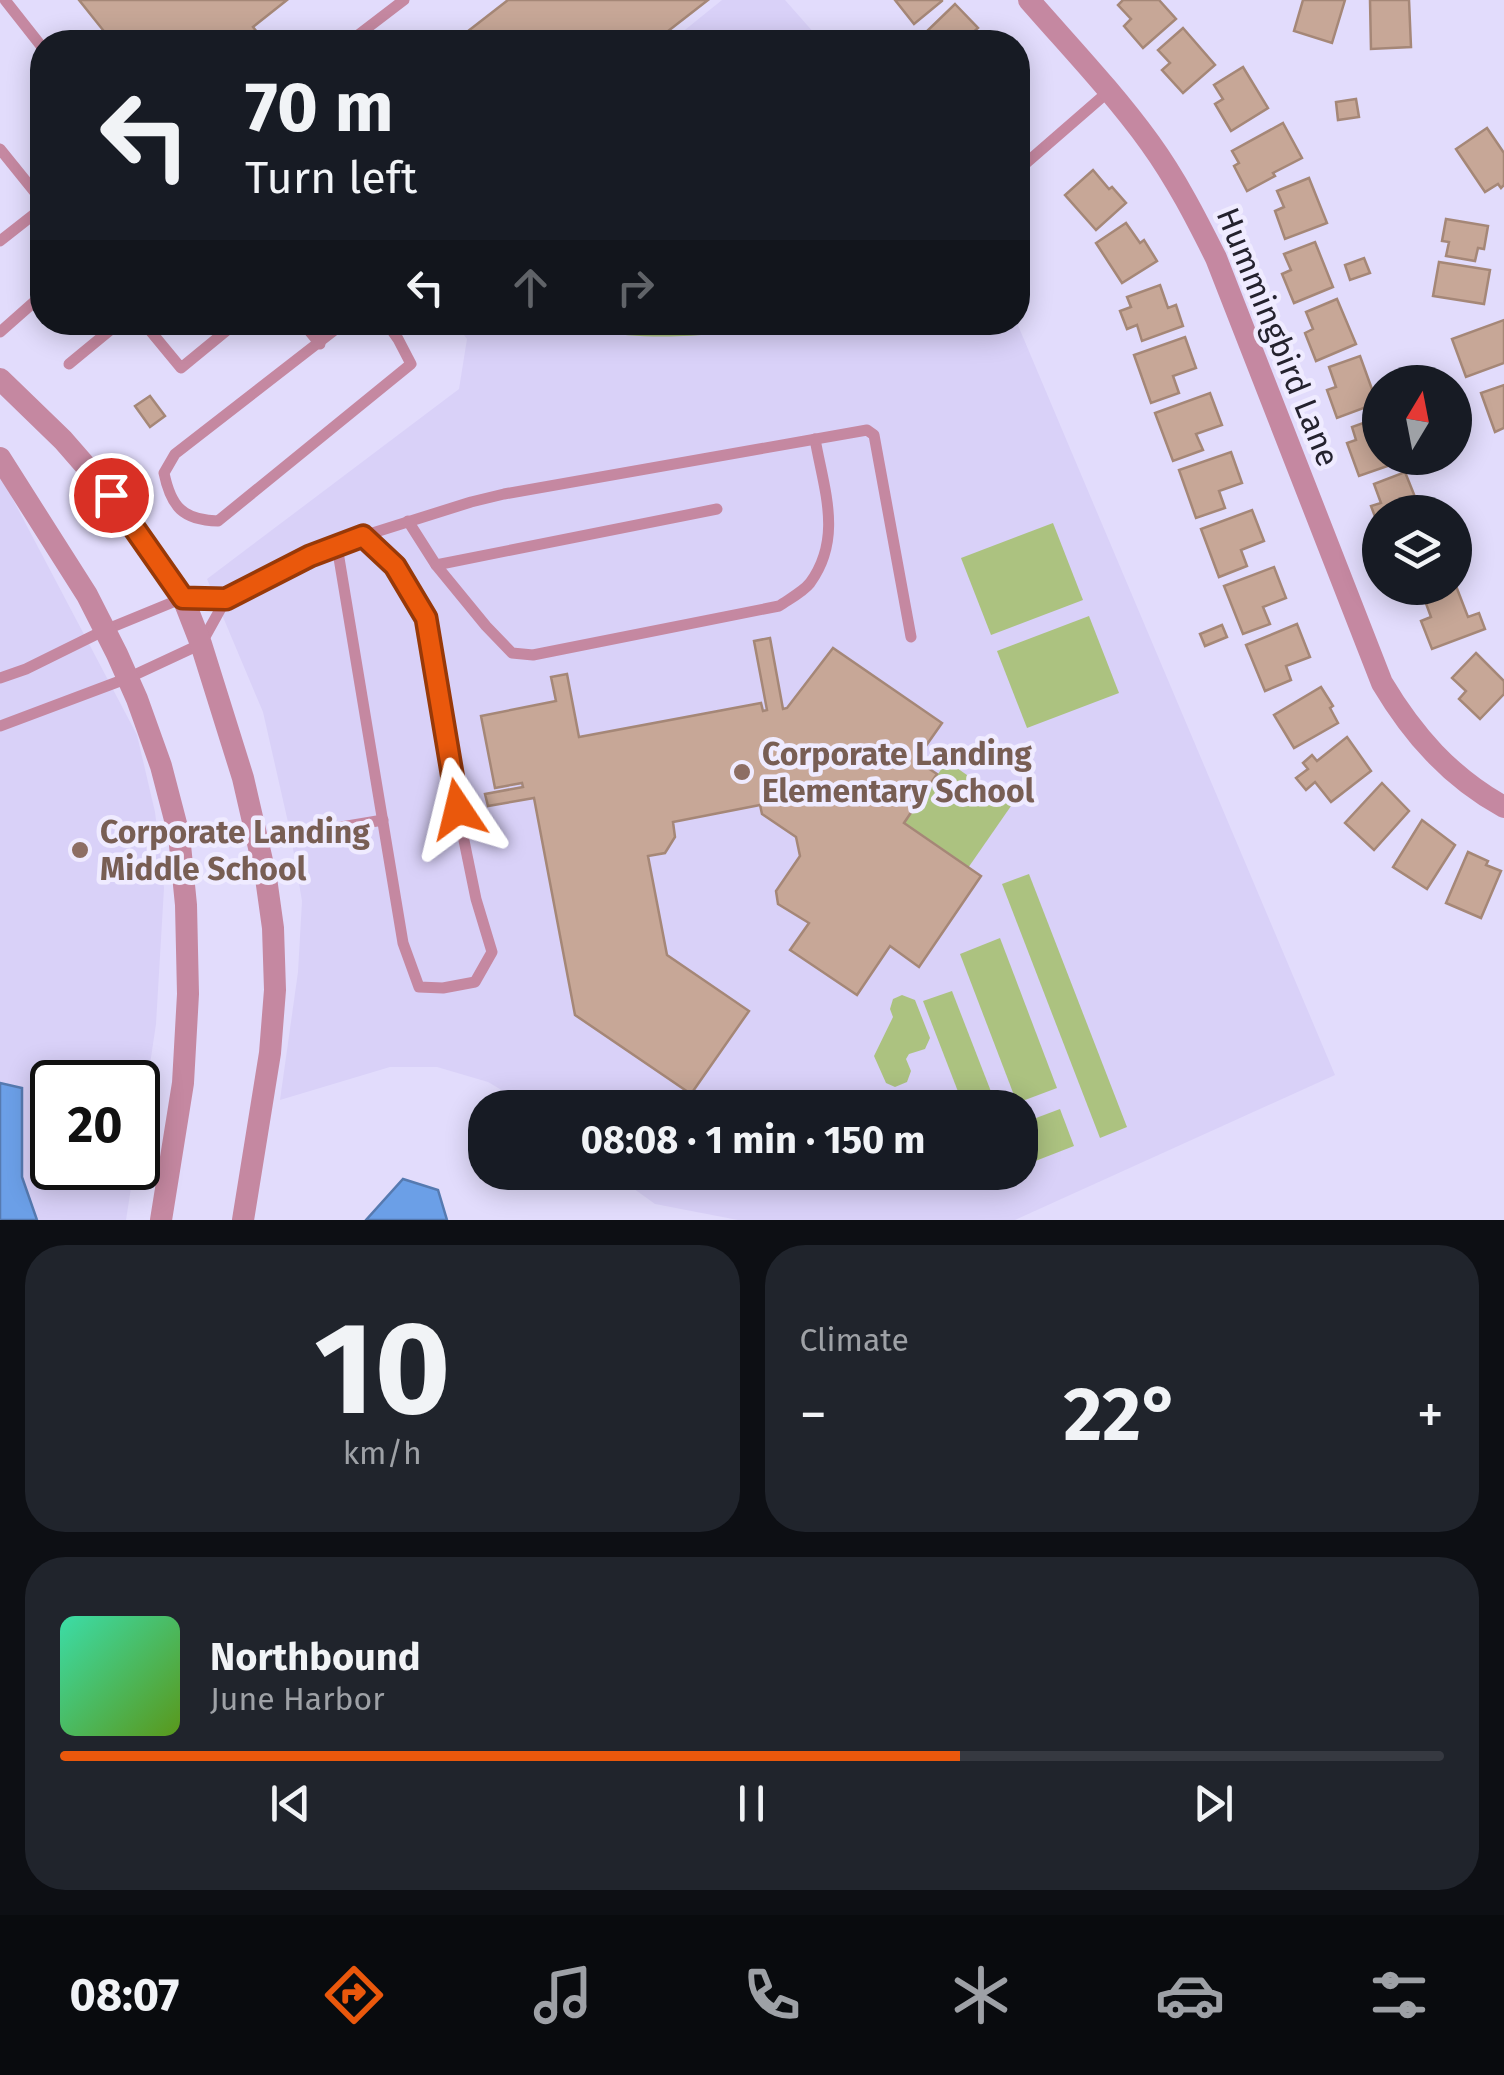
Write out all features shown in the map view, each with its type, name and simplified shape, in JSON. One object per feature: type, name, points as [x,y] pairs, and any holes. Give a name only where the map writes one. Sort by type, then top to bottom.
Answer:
[{"type":"street","name":"Hummingbird Lane","points":[[1029,0],[1109,91],[1186,199],[1216,258],[1382,683],[1422,742],[1452,773],[1504,807]]},
{"type":"street","points":[[0,378],[63,440],[111,495],[183,598],[243,778],[266,878],[275,990],[270,1052],[244,1220]]},
{"type":"street","points":[[0,458],[86,595],[128,678],[161,766],[178,835],[186,905],[188,994],[184,1083],[161,1220]]},
{"type":"lane","points":[[6,0],[30,31]]},
{"type":"lane","points":[[365,30],[404,0]]},
{"type":"lane","points":[[1030,160],[1109,91]]},
{"type":"lane","points":[[0,150],[30,189]]},
{"type":"lane","points":[[0,241],[30,215]]},
{"type":"lane","points":[[0,332],[30,306]]},
{"type":"lane","points":[[70,364],[105,335]]},
{"type":"lane","points":[[154,335],[181,368],[220,335]]},
{"type":"lane","points":[[313,335],[320,344]]},
{"type":"lane","points":[[331,335],[175,454],[164,473],[169,495],[178,508],[196,520],[218,520],[410,364],[396,335]]},
{"type":"lane","points":[[0,678],[183,598],[226,599],[310,556],[504,494],[867,430],[874,434],[911,637]]},
{"type":"lane","points":[[408,522],[436,565],[512,652],[533,655],[779,606],[809,586],[828,550],[830,530],[815,439]]},
{"type":"lane","points":[[436,565],[717,509]]},
{"type":"lane","points":[[337,546],[403,943],[420,987],[444,988],[475,982],[492,952],[476,899],[452,782],[426,618],[395,566],[363,536]]},
{"type":"lane","points":[[0,726],[128,678],[201,644],[226,599]]},
{"type":"lane","points":[[258,841],[383,820]]},
{"type":"shaded area","points":[[722,0],[785,0],[811,30],[685,30]]},
{"type":"shaded area","name":"Corporate Landing Elementary School","points":[[464,335],[1022,335],[1335,1075],[1015,1220],[738,1220],[655,1204],[636,1190],[1038,1190],[1038,1090],[501,1090],[488,1082],[437,1067],[390,1067],[280,1100],[298,972],[302,901],[263,712],[207,579],[459,389],[467,339]]},
{"type":"shaded area","name":"Corporate Landing Middle School","points":[[0,475],[137,735],[155,812],[164,888],[151,1060],[30,1060],[30,1190],[131,1190],[126,1220],[0,1220]]},
{"type":"green space","points":[[633,335],[696,335],[662,337]]},
{"type":"green space","points":[[1053,523],[1083,600],[991,635],[961,558]]},
{"type":"green space","points":[[1089,616],[1119,693],[1027,728],[997,651]]},
{"type":"green space","points":[[947,761],[1011,806],[968,868],[904,823]]},
{"type":"green space","points":[[1029,874],[1127,1127],[1100,1138],[1002,884]]},
{"type":"green space","points":[[1000,938],[1057,1088],[1038,1095],[1038,1090],[1012,1090],[960,954]]},
{"type":"green space","points":[[952,991],[990,1090],[957,1090],[923,1001]]},
{"type":"green space","points":[[902,995],[915,1000],[930,1038],[925,1049],[909,1054],[906,1059],[911,1071],[907,1082],[895,1087],[886,1083],[874,1056],[893,1017],[893,999]]},
{"type":"green space","points":[[1060,1109],[1074,1146],[1038,1160],[1038,1117]]},
{"type":"water","points":[[0,1083],[22,1088],[22,1177],[37,1220],[0,1220]]},
{"type":"water","points":[[403,1179],[438,1190],[447,1220],[366,1220]]},
{"type":"building","points":[[79,0],[287,0],[253,27],[255,30],[103,30]]},
{"type":"building","points":[[508,0],[708,0],[669,30],[469,30]]},
{"type":"building","points":[[895,0],[942,0],[942,1],[914,24]]},
{"type":"building","points":[[1123,0],[1159,0],[1176,19],[1143,48],[1124,26],[1131,19],[1118,5]]},
{"type":"building","points":[[1303,0],[1345,0],[1332,43],[1294,31]]},
{"type":"building","points":[[1370,0],[1409,0],[1411,47],[1371,49]]},
{"type":"building","points":[[955,4],[978,28],[976,30],[928,30]]},
{"type":"building","points":[[1183,28],[1215,65],[1183,93],[1162,70],[1170,63],[1158,50]]},
{"type":"building","points":[[1243,67],[1268,108],[1231,131],[1215,104],[1223,99],[1214,85]]},
{"type":"building","points":[[1356,99],[1359,117],[1338,120],[1336,102]]},
{"type":"building","points":[[1283,123],[1302,158],[1247,191],[1234,166],[1239,163],[1232,151]]},
{"type":"building","points":[[1487,128],[1504,153],[1504,185],[1501,188],[1498,184],[1485,192],[1456,149]]},
{"type":"building","points":[[1093,170],[1126,203],[1096,230],[1065,195]]},
{"type":"building","points":[[1309,178],[1327,223],[1285,239],[1275,211],[1284,207],[1277,191]]},
{"type":"building","points":[[1446,219],[1488,226],[1484,249],[1478,248],[1475,261],[1446,256],[1449,242],[1442,241]]},
{"type":"building","points":[[1126,223],[1140,243],[1144,240],[1157,261],[1122,283],[1096,243]]},
{"type":"building","points":[[1315,242],[1333,287],[1294,303],[1282,274],[1291,270],[1284,254]]},
{"type":"building","points":[[1364,258],[1370,273],[1350,280],[1345,265]]},
{"type":"building","points":[[1439,262],[1490,270],[1484,304],[1433,296]]},
{"type":"building","points":[[1160,285],[1168,308],[1176,305],[1183,326],[1142,341],[1137,325],[1127,329],[1120,311],[1131,307],[1127,297]]},
{"type":"building","points":[[1337,299],[1356,344],[1316,361],[1305,333],[1313,329],[1306,312]]},
{"type":"building","points":[[1504,320],[1504,363],[1472,375],[1472,365],[1462,365],[1452,339]]},
{"type":"building","points":[[1185,337],[1196,368],[1173,376],[1179,393],[1151,403],[1134,355]]},
{"type":"building","points":[[1360,356],[1362,409],[1337,418],[1327,390],[1336,387],[1329,367]]},
{"type":"building","points":[[1504,385],[1504,428],[1495,432],[1481,393]]},
{"type":"building","points":[[1210,393],[1222,425],[1196,434],[1203,450],[1173,461],[1155,413]]},
{"type":"building","points":[[150,396],[165,416],[150,427],[135,406]]},
{"type":"building","points":[[1362,423],[1359,476],[1347,443],[1356,440],[1352,427]]},
{"type":"building","points":[[1231,452],[1242,483],[1219,491],[1225,508],[1196,518],[1179,470]]},
{"type":"building","points":[[1406,475],[1414,495],[1378,495],[1374,484]]},
{"type":"building","points":[[1252,510],[1264,541],[1241,550],[1247,566],[1219,577],[1201,529]]},
{"type":"building","points":[[1274,567],[1286,598],[1263,607],[1270,624],[1243,634],[1224,586]]},
{"type":"building","points":[[1427,605],[1463,605],[1468,617],[1479,613],[1485,629],[1432,649],[1421,621],[1431,617]]},
{"type":"building","points":[[1297,624],[1310,657],[1286,666],[1291,680],[1265,691],[1246,645]]},
{"type":"building","points":[[1222,625],[1227,637],[1205,646],[1200,634]]},
{"type":"building","name":"Corporate Landing Elementary School","points":[[770,638],[783,709],[833,648],[942,723],[916,760],[937,774],[904,823],[981,876],[919,967],[890,946],[857,995],[790,950],[809,923],[778,904],[776,891],[800,856],[796,837],[762,814],[760,805],[673,822],[675,837],[665,853],[648,856],[667,955],[749,1011],[694,1090],[685,1090],[575,1015],[534,798],[488,806],[485,794],[523,787],[522,783],[495,788],[481,716],[556,701],[551,677],[567,674],[579,737],[761,703],[763,711],[767,710],[754,641]]},
{"type":"building","points":[[1476,653],[1504,681],[1504,694],[1480,719],[1459,699],[1466,691],[1452,678]]},
{"type":"building","points":[[1321,687],[1338,723],[1294,748],[1274,715]]},
{"type":"building","points":[[1347,737],[1371,771],[1331,802],[1315,782],[1306,790],[1296,778],[1308,769],[1303,763],[1312,755],[1317,761]]},
{"type":"building","points":[[1382,783],[1409,811],[1374,850],[1345,823]]},
{"type":"building","points":[[1422,820],[1455,845],[1427,889],[1393,867]]},
{"type":"building","points":[[1468,852],[1501,871],[1481,918],[1446,903]]},
{"type":"place","name":"Corporate Landing Elementary School","points":[[742,772]]},
{"type":"place","name":"Corporate Landing Middle School","points":[[80,850]]},
{"type":"route","points":[[111,495],[183,598],[226,599],[310,556],[363,536],[395,566],[426,618],[458,809]]}]
